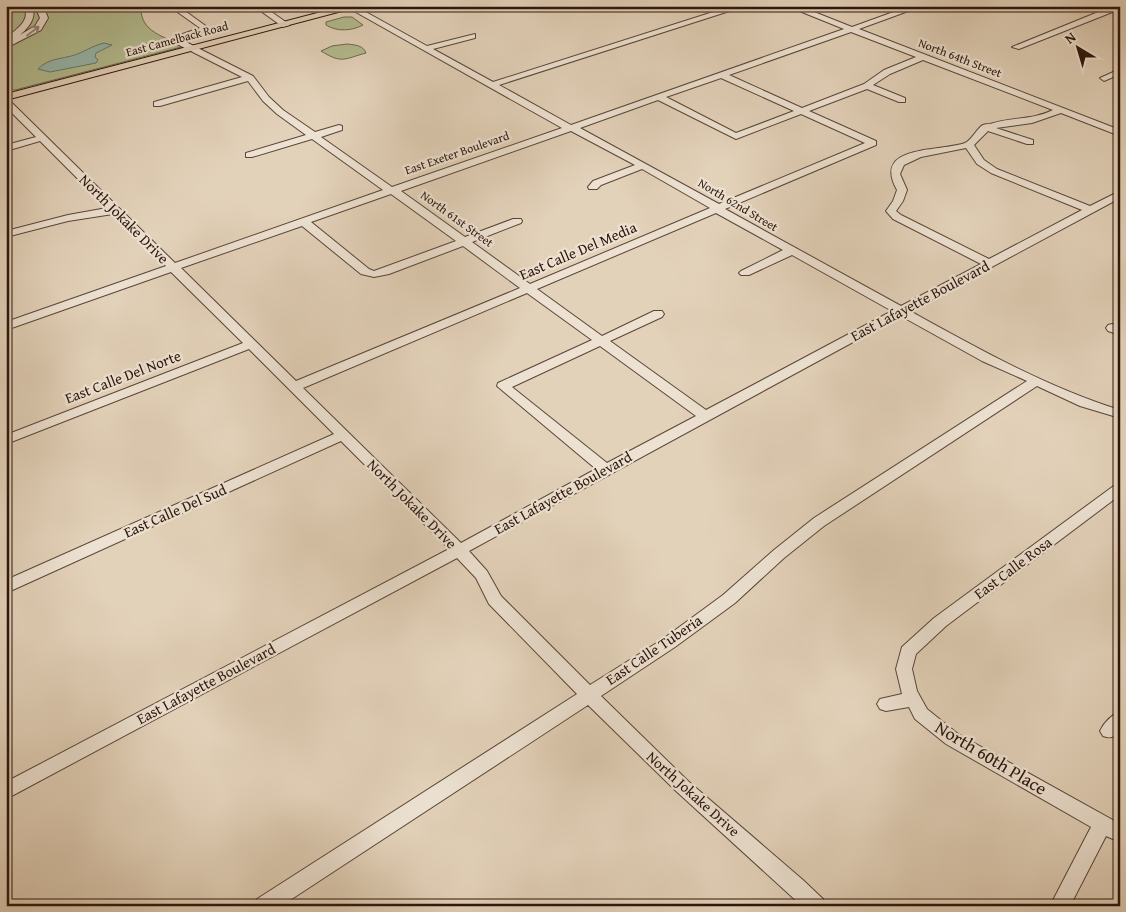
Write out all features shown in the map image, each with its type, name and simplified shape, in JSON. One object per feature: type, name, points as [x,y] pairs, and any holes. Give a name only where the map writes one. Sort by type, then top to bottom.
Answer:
[{"type":"main road","name":"East Camelback Road","points":[[6,97],[193,42],[286,24],[352,7]]},
{"type":"street","points":[[6,40],[17,34],[29,21],[31,14],[28,6]]},
{"type":"street","points":[[6,46],[38,28],[44,18],[39,6]]},
{"type":"street","points":[[172,6],[206,29],[207,32],[193,42]]},
{"type":"street","points":[[258,6],[286,24]]},
{"type":"street","points":[[492,85],[741,6]]},
{"type":"street","name":"North 64th Street","points":[[791,6],[1120,133]]},
{"type":"street","name":"East Exeter Boulevard","points":[[6,326],[918,6]]},
{"type":"street","points":[[1016,47],[1120,6]]},
{"type":"street","name":"North 62nd Street","points":[[352,7],[570,128],[578,130],[714,204],[716,209],[986,358],[1035,382],[1085,403],[1120,414]]},
{"type":"street","points":[[427,48],[472,36]]},
{"type":"street","name":"North 61st Street","points":[[193,42],[250,78],[273,106],[312,136],[390,191],[397,193],[705,416]]},
{"type":"street","points":[[658,97],[736,136],[867,86],[887,72],[923,57]]},
{"type":"street","points":[[1120,71],[1104,78],[1120,83]]},
{"type":"street","points":[[721,75],[873,142]]},
{"type":"street","points":[[157,104],[250,78]]},
{"type":"street","points":[[867,86],[902,100]]},
{"type":"street","name":"North Jokake Drive","points":[[6,102],[459,550],[482,575],[495,600],[588,694],[682,786],[796,886],[816,906]]},
{"type":"street","points":[[990,264],[897,217],[891,211],[898,201],[902,190],[895,178],[895,169],[900,162],[913,156],[969,145],[977,133],[985,127],[1000,123],[1043,118],[1061,110]]},
{"type":"street","points":[[985,127],[1030,142]]},
{"type":"street","points":[[249,155],[339,128]]},
{"type":"street","points":[[6,148],[42,138]]},
{"type":"street","name":"East Calle Del Media","points":[[294,387],[873,142]]},
{"type":"street","points":[[969,145],[980,162],[994,171],[1090,210]]},
{"type":"street","points":[[593,187],[597,183],[643,165]]},
{"type":"street","name":"East Lafayette Boulevard","points":[[6,791],[459,550],[606,469],[1120,194]]},
{"type":"street","points":[[6,234],[49,222],[115,210]]},
{"type":"street","points":[[303,221],[365,272],[374,274],[385,272],[517,220]]},
{"type":"street","points":[[745,273],[791,251]]},
{"type":"street","points":[[606,469],[503,386],[658,314]]},
{"type":"street","name":"East Calle Del Norte","points":[[6,440],[251,344]]},
{"type":"street","name":"East Calle Tuberia","points":[[276,902],[588,694],[676,638],[729,599],[779,554],[819,522],[1035,382]]},
{"type":"street","name":"East Calle Del Sud","points":[[6,587],[343,435]]},
{"type":"street","name":"East Calle Rosa","points":[[908,651],[940,622],[1120,488]]},
{"type":"street","name":"North 60th Place","points":[[908,651],[904,669],[909,691],[921,714],[952,739],[1120,834]]},
{"type":"street","points":[[886,704],[913,699]]},
{"type":"street","points":[[1060,906],[1103,823]]},
{"type":"green space","points":[[6,6],[131,6],[141,12],[143,19],[152,30],[164,38],[185,46],[15,90],[6,89]]},
{"type":"green space","points":[[344,17],[352,17],[363,25],[354,29],[344,30],[326,25],[326,22]]},
{"type":"green space","points":[[347,44],[361,47],[366,53],[339,59],[321,51],[332,46]]},
{"type":"water","points":[[104,43],[112,45],[96,53],[95,57],[98,60],[96,63],[50,72],[38,69],[53,60],[76,54]]}]
